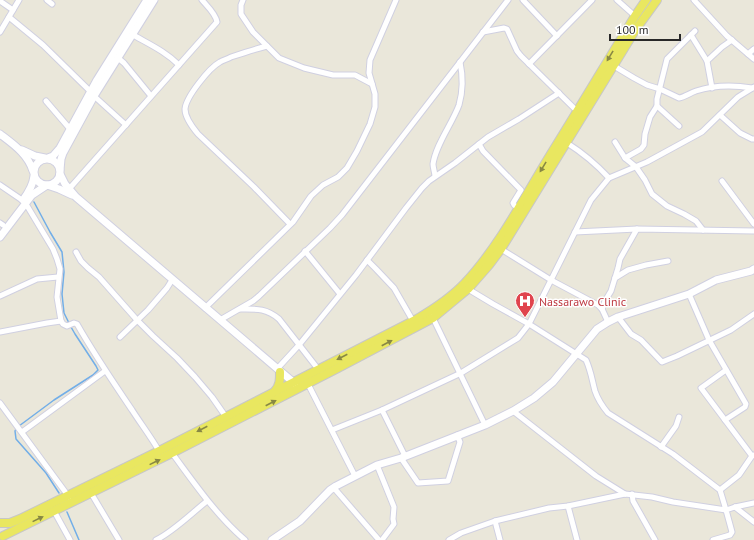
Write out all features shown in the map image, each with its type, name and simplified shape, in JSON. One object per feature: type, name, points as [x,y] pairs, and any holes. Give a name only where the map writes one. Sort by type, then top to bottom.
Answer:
[{"type":"main road","points":[[0,237],[24,202],[33,182],[34,166],[37,162],[53,156],[60,148],[147,0]]},
{"type":"main road","points":[[1,226],[32,195],[47,185],[53,184],[60,177],[61,159],[63,153],[92,94],[118,58],[154,0]]},
{"type":"main road","points":[[646,0],[634,16],[495,245],[465,284],[436,308],[431,315],[414,321],[318,370],[295,386],[172,453],[91,493],[70,499],[10,523],[0,525],[3,531],[3,539],[54,511],[70,499],[275,391],[295,386],[308,384],[431,315],[468,289],[501,249],[656,0]]},
{"type":"main road","points":[[0,134],[25,155],[31,165],[36,180],[39,183],[59,189],[76,197]]},
{"type":"main road","points":[[17,147],[35,156],[54,160],[58,163],[60,172],[69,189],[76,197],[295,386]]},
{"type":"main road","points":[[272,540],[300,521],[330,490],[354,476],[485,425],[514,411],[534,398],[553,382],[597,328],[618,317],[689,294],[716,280],[754,269]]},
{"type":"main road","points":[[275,391],[279,386],[280,381],[278,370]]},
{"type":"street","points":[[0,32],[19,0]]},
{"type":"street","points":[[46,0],[52,4]]},
{"type":"street","points":[[69,189],[217,22],[215,16],[202,0]]},
{"type":"street","points":[[243,0],[241,14],[253,32],[279,58],[304,68],[333,75],[355,75],[372,84]]},
{"type":"street","points":[[205,308],[290,224],[311,196],[323,185],[338,177],[347,168],[357,151],[375,107],[376,94],[369,73],[370,60],[396,0]]},
{"type":"street","points":[[220,320],[259,296],[342,215],[508,0]]},
{"type":"street","points":[[523,0],[557,36]]},
{"type":"street","points":[[529,64],[592,0]]},
{"type":"street","points":[[617,0],[634,16]]},
{"type":"street","points":[[694,0],[732,40],[754,59]]},
{"type":"street","points":[[0,1],[13,10]]},
{"type":"street","points":[[9,17],[43,45],[92,94],[126,125]]},
{"type":"street","points":[[483,32],[504,28],[507,29],[517,51],[577,111]]},
{"type":"street","points":[[133,33],[135,36],[171,56],[179,65]]},
{"type":"street","points":[[625,158],[641,149],[644,145],[645,134],[650,117],[657,106],[656,99],[660,89],[667,59],[693,33],[707,61],[712,88]]},
{"type":"street","points":[[707,61],[732,40]]},
{"type":"street","points":[[267,46],[244,52],[219,62],[205,76],[191,94],[185,110],[193,128],[198,134],[290,224]]},
{"type":"street","points":[[748,54],[754,49]]},
{"type":"street","points":[[118,58],[124,63],[151,96]]},
{"type":"street","points":[[436,176],[433,165],[437,152],[459,104],[462,88],[460,62]]},
{"type":"street","points":[[614,66],[647,85],[679,98],[685,97],[696,91],[712,88],[727,86],[753,87]]},
{"type":"street","points":[[332,430],[382,410],[461,374],[518,338],[530,324],[591,200],[609,178],[647,162],[702,132],[738,97],[753,87]]},
{"type":"street","points":[[278,370],[367,260],[422,188],[488,137],[559,93]]},
{"type":"street","points":[[46,101],[70,129]]},
{"type":"street","points":[[657,106],[680,126]]},
{"type":"street","points":[[720,115],[740,133],[754,139]]},
{"type":"street","points":[[615,142],[625,158],[636,167],[652,194],[667,206],[696,221],[703,230]]},
{"type":"street","points":[[567,143],[599,167],[609,178]]},
{"type":"street","points":[[479,144],[483,151],[521,190],[513,203],[518,208]]},
{"type":"street","points":[[722,182],[754,224]]},
{"type":"street","points":[[0,185],[24,202],[53,249],[60,269],[57,297],[62,324],[77,324],[105,371],[159,451]]},
{"type":"street","points":[[575,232],[637,229],[754,231]]},
{"type":"street","points":[[602,310],[611,290],[620,259],[637,229]]},
{"type":"street","points":[[501,249],[551,280],[598,305],[608,322]]},
{"type":"street","points":[[76,252],[81,261],[98,277],[137,320],[195,377],[226,417]]},
{"type":"street","points":[[305,252],[340,294]]},
{"type":"street","points":[[367,260],[394,288],[414,321]]},
{"type":"street","points":[[615,278],[628,270],[668,261]]},
{"type":"street","points":[[0,296],[37,279],[58,277]]},
{"type":"street","points":[[120,338],[148,310],[172,280]]},
{"type":"street","points":[[468,289],[530,324],[586,360],[590,369],[595,392],[601,405],[608,414],[673,454],[720,490],[732,532],[730,535],[713,540]]},
{"type":"street","points":[[689,294],[709,340],[746,404],[745,407],[725,420]]},
{"type":"street","points":[[239,309],[258,309],[267,311],[274,315],[279,319],[318,370]]},
{"type":"street","points":[[618,317],[631,334],[641,340],[662,362],[731,330],[754,314]]},
{"type":"street","points":[[431,315],[485,425]]},
{"type":"street","points":[[0,332],[61,321]]},
{"type":"street","points":[[720,490],[739,475],[753,455],[701,388],[726,370]]},
{"type":"street","points":[[20,430],[105,371]]},
{"type":"street","points":[[308,384],[354,476]]},
{"type":"street","points":[[0,403],[70,499]]},
{"type":"street","points":[[382,410],[403,457],[418,483],[448,481],[460,442],[457,435]]},
{"type":"street","points":[[514,411],[596,476],[625,494]]},
{"type":"street","points":[[661,446],[676,426],[679,417]]},
{"type":"street","points":[[172,453],[207,501],[222,518],[246,540]]},
{"type":"street","points":[[334,488],[380,540],[394,524],[394,507],[377,466]]},
{"type":"street","points":[[91,493],[119,540]]},
{"type":"street","points":[[449,540],[461,532],[495,521],[549,508],[568,506],[625,494],[726,510],[754,503]]},
{"type":"street","points":[[632,494],[633,501],[655,540]]},
{"type":"street","points":[[156,540],[161,538],[207,501]]},
{"type":"street","points":[[568,506],[577,540]]},
{"type":"street","points":[[735,507],[754,522]]},
{"type":"street","points":[[54,511],[70,540]]},
{"type":"street","points":[[495,521],[500,540]]},
{"type":"waterway","points":[[34,202],[62,252],[64,272],[62,294],[64,313],[69,323]]},
{"type":"waterway","points":[[19,426],[98,370],[71,327]]},
{"type":"waterway","points":[[16,429],[16,439],[46,473],[59,493]]},
{"type":"waterway","points":[[67,512],[79,540]]},
{"type":"place","name":"Nassarawo Clinic","points":[[525,318]]}]
